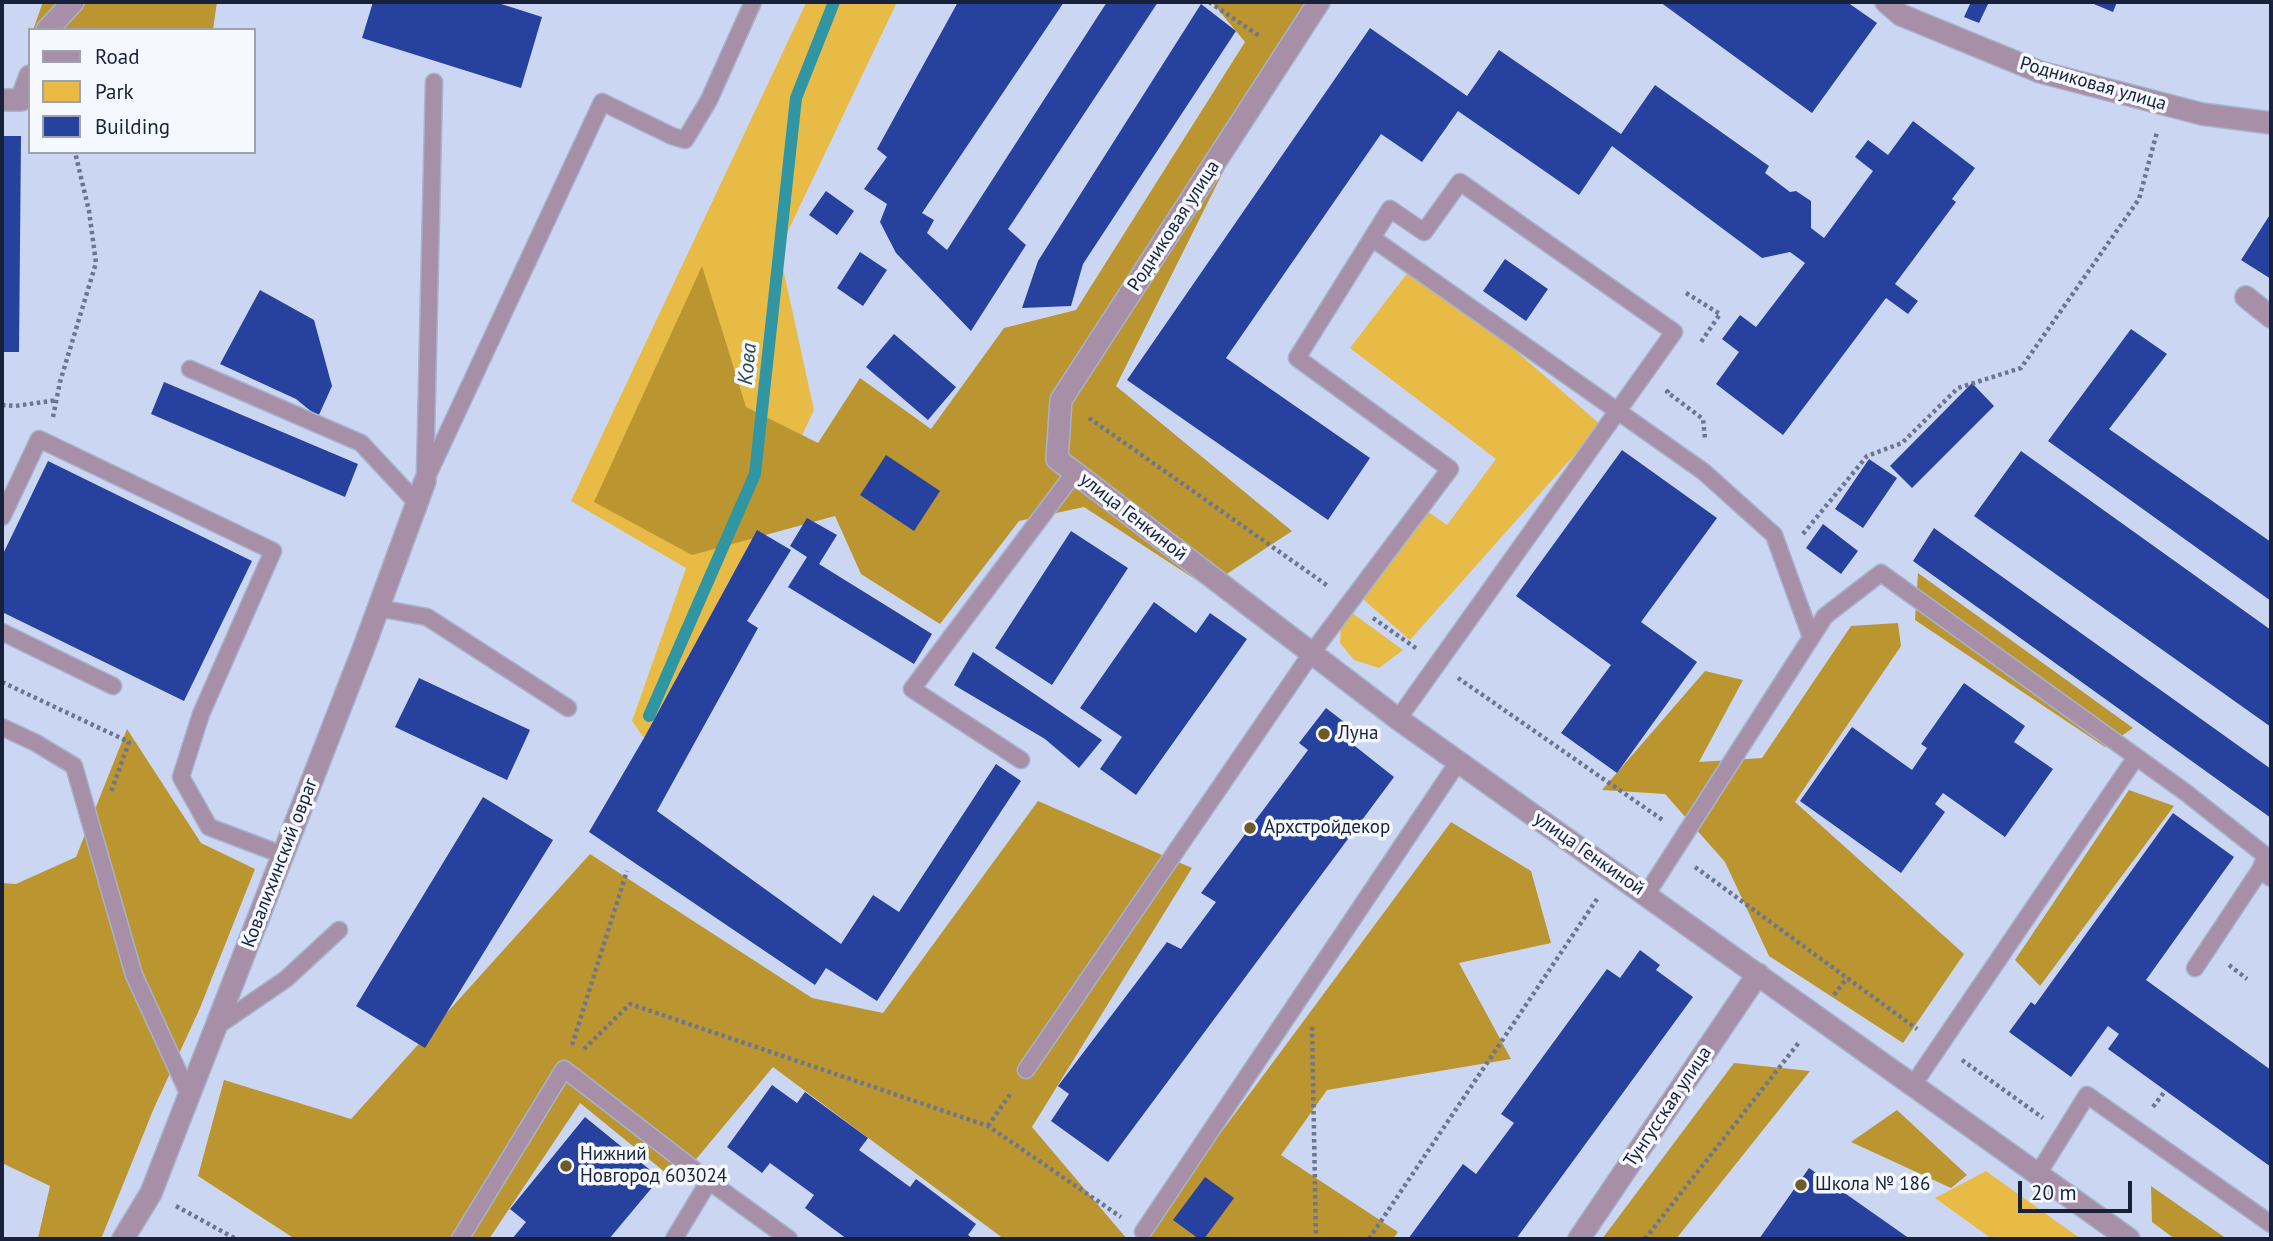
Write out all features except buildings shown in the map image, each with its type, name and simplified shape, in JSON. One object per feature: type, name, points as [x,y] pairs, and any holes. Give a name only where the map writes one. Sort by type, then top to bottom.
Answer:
[{"type":"street","points":[[49,28],[73,2]]},
{"type":"street","name":"Родниковая улица","points":[[1057,459],[1061,400],[1319,2]]},
{"type":"street","name":"Родниковая улица","points":[[1886,2],[1901,15],[2040,72],[2202,114],[2271,123]]},
{"type":"street","points":[[2,100],[21,100],[28,81]]},
{"type":"street","points":[[2246,297],[2271,317]]},
{"type":"street","name":"улица Генкиной","points":[[1057,459],[1398,719],[2129,1239]]},
{"type":"street","name":"Ковалихинский овраг","points":[[123,1239],[151,1193],[425,481]]},
{"type":"street","name":"Тунгусская улица","points":[[1579,1239],[1758,974]]},
{"type":"lane","points":[[425,481],[602,102],[685,140],[709,100],[753,2]]},
{"type":"lane","points":[[425,481],[434,82]]},
{"type":"lane","points":[[1026,1070],[1311,654],[1450,469],[1297,358],[1390,209],[1424,232],[1460,182],[1674,332],[1398,719]]},
{"type":"lane","points":[[1372,237],[1704,472],[1774,535],[1811,637]]},
{"type":"lane","points":[[190,369],[361,443],[417,503]]},
{"type":"lane","points":[[2,517],[39,439],[272,551],[201,714],[181,777],[209,827],[283,855]]},
{"type":"lane","points":[[1021,760],[912,690],[1075,472]]},
{"type":"lane","points":[[1646,895],[1825,616],[1881,573],[2136,757],[2266,856],[2266,874],[2195,968]]},
{"type":"lane","points":[[378,608],[427,617],[568,708]]},
{"type":"lane","points":[[2,632],[113,686]]},
{"type":"lane","points":[[2,727],[36,743],[74,766],[134,975],[189,1095]]},
{"type":"lane","points":[[1913,1085],[2136,757]]},
{"type":"lane","points":[[1143,1232],[1458,762]]},
{"type":"lane","points":[[216,1027],[286,979],[339,930]]},
{"type":"lane","points":[[460,1239],[564,1069],[789,1239]]},
{"type":"lane","points":[[2038,1174],[2087,1095],[2271,1224]]},
{"type":"lane","points":[[674,1239],[709,1181]]},
{"type":"path","points":[[1209,2],[1285,53]]},
{"type":"path","points":[[1774,535],[1804,534],[1867,456],[1902,443],[1958,388],[2021,368],[2139,199],[2164,104]]},
{"type":"path","points":[[2,405],[15,406],[57,400],[96,263],[89,211],[75,154]]},
{"type":"path","points":[[1686,293],[1720,314],[1698,348]]},
{"type":"path","points":[[1675,381],[1667,393],[1703,419],[1704,472]]},
{"type":"path","points":[[1088,418],[1685,835]]},
{"type":"path","points":[[1674,852],[2064,1133]]},
{"type":"path","points":[[564,1069],[626,871]]},
{"type":"path","points":[[1368,1239],[1615,872]]},
{"type":"path","points":[[1646,1239],[1846,978]]},
{"type":"path","points":[[1300,998],[1314,1031],[1317,1239]]},
{"type":"path","points":[[564,1069],[630,1004],[988,1126],[1143,1232]]},
{"type":"path","points":[[988,1126],[1026,1070]]},
{"type":"path","points":[[151,1193],[236,1239]]},
{"type":"green space","points":[[804,2],[897,2],[779,250],[814,410],[757,530],[644,738],[632,721],[686,568],[571,501],[806,3]]},
{"type":"green space","points":[[1415,263],[1601,425],[1410,640],[1357,594],[1420,506],[1447,525],[1496,459],[1350,348]]},
{"type":"green space","points":[[1348,610],[1403,650],[1379,668],[1354,660],[1340,643],[1341,623]]},
{"type":"green space","points":[[1986,1171],[2081,1239],[1992,1239],[1935,1198]]},
{"type":"shaded area","points":[[43,2],[217,2],[213,28],[34,28]]},
{"type":"shaded area","points":[[1212,2],[1308,2],[1116,386],[1292,531],[1207,587],[1084,507],[1019,521],[940,624],[861,574],[835,516],[692,555],[594,502],[702,266],[746,407],[818,443],[860,378],[931,429],[1004,328],[1076,310],[1245,42]]},
{"type":"shaded area","points":[[1918,573],[2133,728],[2105,747],[1915,620]]},
{"type":"shaded area","points":[[1898,623],[1901,646],[1795,802],[1964,954],[1903,1043],[1769,956],[1725,862],[1665,794],[1602,790],[1705,671],[1743,680],[1699,762],[1762,758],[1851,626]]},
{"type":"shaded area","points":[[127,729],[201,843],[255,869],[200,1008],[154,1108],[101,1239],[41,1239],[38,1238],[50,1186],[2,1163],[2,883],[16,884],[76,857]]},
{"type":"shaded area","points":[[2129,790],[2174,806],[2040,986],[2015,960]]},
{"type":"shaded area","points":[[1038,801],[1192,868],[1032,1127],[1127,1239],[1004,1239],[773,1067],[677,1182],[580,1103],[489,1239],[295,1239],[198,1176],[224,1080],[351,1119],[590,854],[812,998],[883,1013]]},
{"type":"shaded area","points":[[1451,822],[1531,871],[1551,943],[1459,963],[1511,1059],[1327,1090],[1281,1155],[1398,1232],[1393,1239],[1142,1239]]},
{"type":"shaded area","points":[[1734,1063],[1810,1071],[1676,1239],[1602,1239]]},
{"type":"shaded area","points":[[1897,1110],[1967,1175],[1951,1188],[1851,1142]]},
{"type":"shaded area","points":[[2151,1186],[2227,1239],[2175,1239],[2152,1222]]},
{"type":"waterway","name":"Кова","points":[[649,716],[755,474],[796,98],[834,2]]},
{"type":"place","name":"Луна","points":[[1324,734]]},
{"type":"place","name":"Архстройдекор","points":[[1250,828]]},
{"type":"place","name":"Нижний Новгород 603024","points":[[566,1166]]},
{"type":"place","name":"Школа № 186","points":[[1801,1185]]}]
